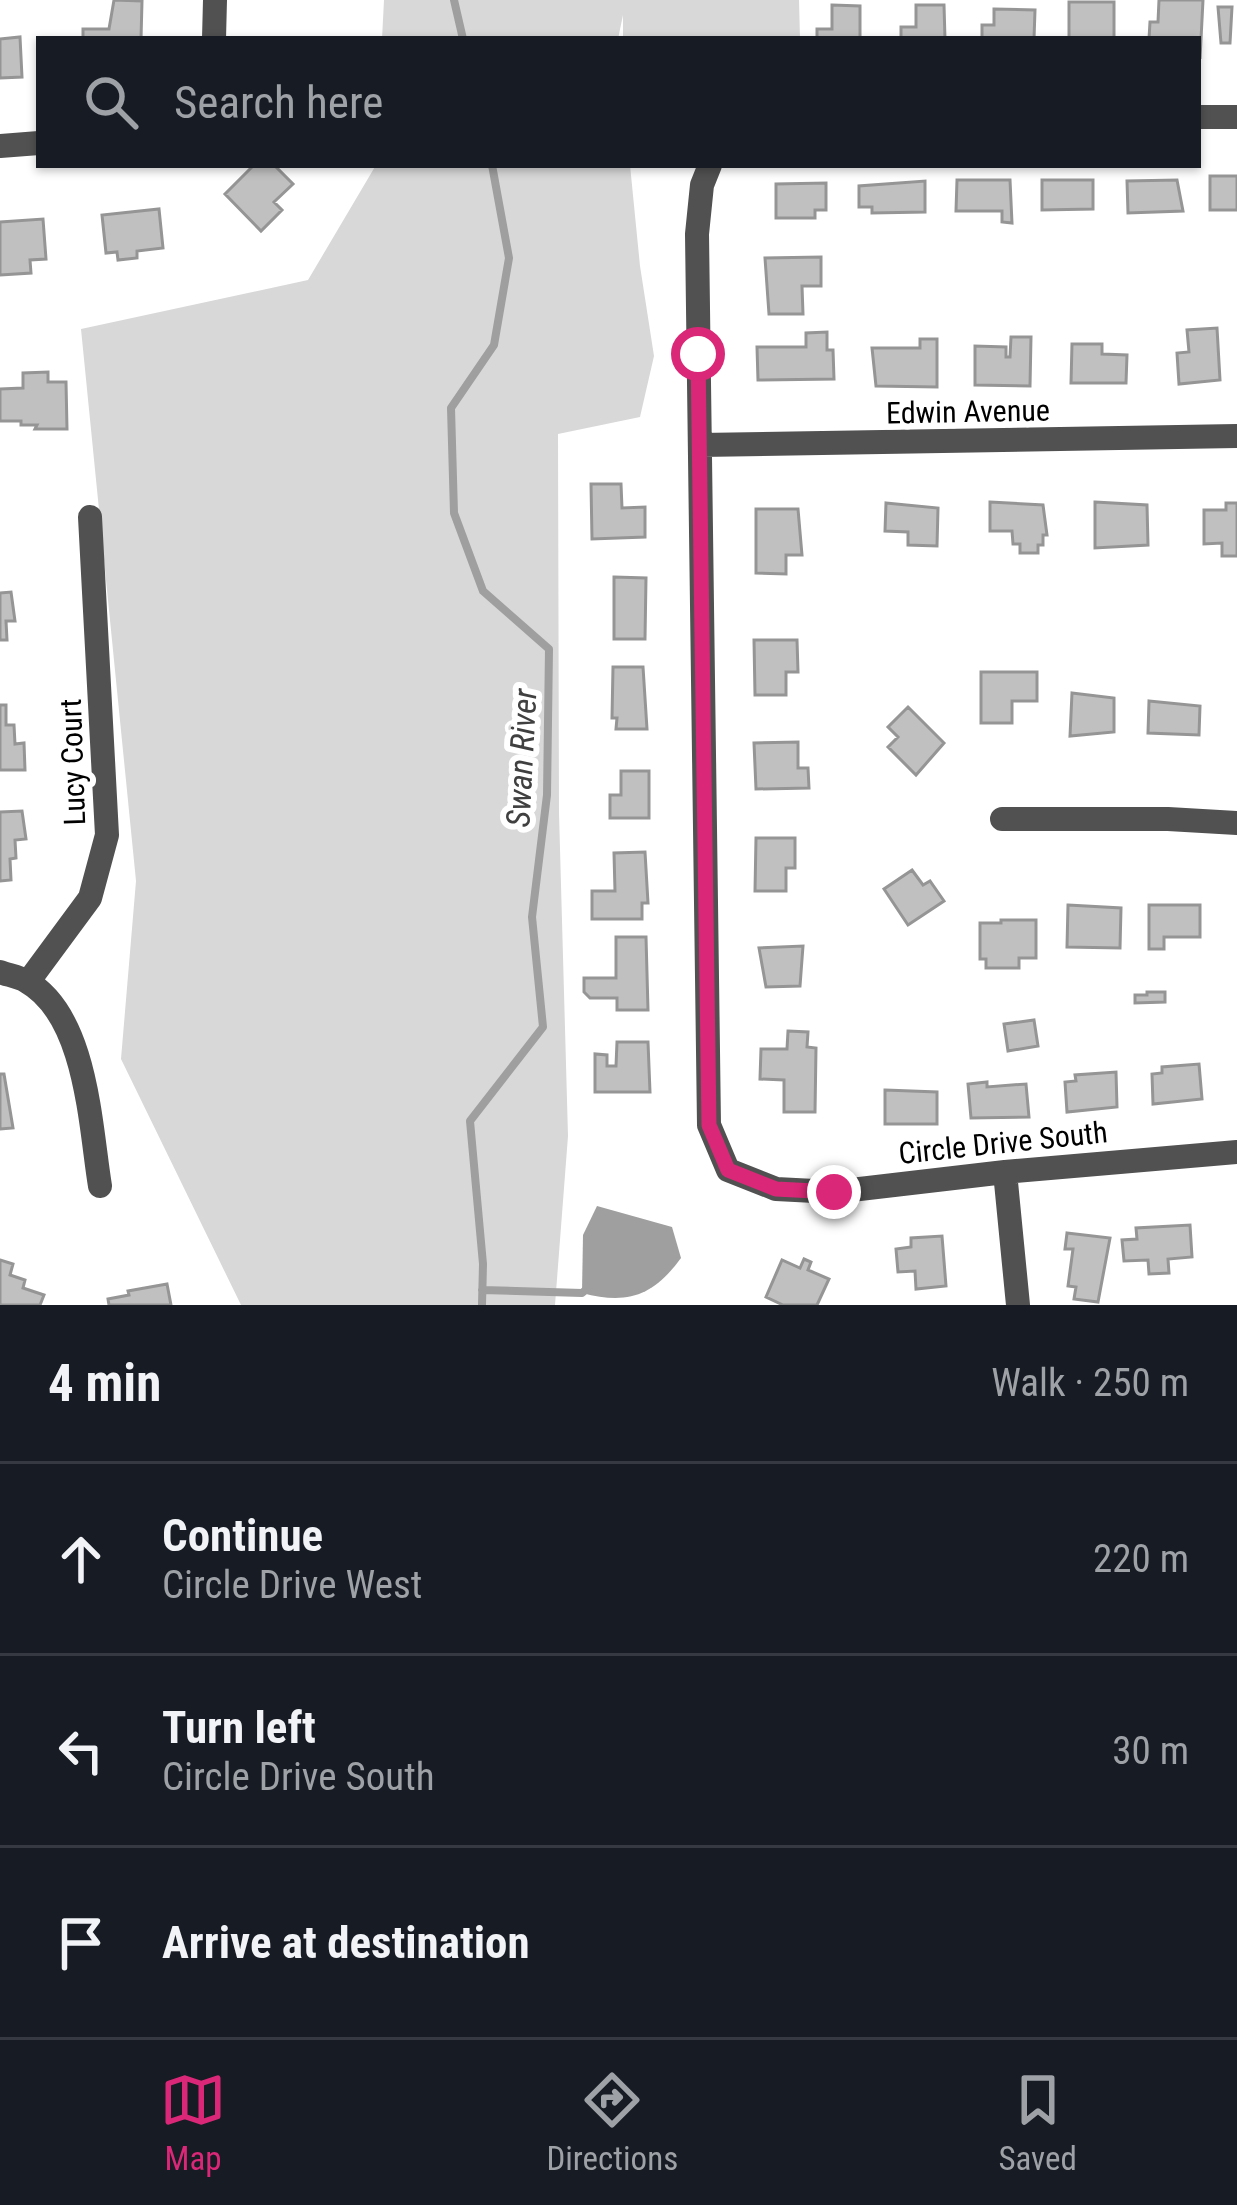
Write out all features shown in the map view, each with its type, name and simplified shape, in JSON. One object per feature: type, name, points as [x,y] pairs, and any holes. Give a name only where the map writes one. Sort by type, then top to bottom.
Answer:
[{"type":"street","points":[[214,36],[215,0]]},
{"type":"street","points":[[1201,117],[1237,117]]},
{"type":"street","points":[[0,146],[36,143]]},
{"type":"street","points":[[700,446],[697,234],[702,184],[709,168]]},
{"type":"street","name":"Edwin Avenue","points":[[700,446],[1237,436]]},
{"type":"street","name":"Circle Drive South","points":[[700,446],[709,1125],[728,1170],[776,1189],[834,1192],[1237,1151]]},
{"type":"street","name":"Lucy Court","points":[[28,982],[90,898],[107,835],[90,517]]},
{"type":"street","points":[[1002,819],[1237,823]]},
{"type":"street","points":[[0,972],[28,982],[59,1013],[78,1057],[100,1186]]},
{"type":"street","points":[[1005,1172],[1018,1305]]},
{"type":"shaded area","points":[[384,0],[799,0],[800,36],[623,36],[623,15],[619,36],[382,36]]},
{"type":"shaded area","points":[[374,168],[630,168],[654,356],[640,417],[558,434],[559,813],[568,1136],[555,1305],[241,1305],[121,1059],[136,881],[81,329],[308,280]]},
{"type":"shaded area","points":[[597,1206],[672,1227],[681,1258],[660,1281],[638,1294],[613,1298],[582,1293],[583,1235]]},
{"type":"building","points":[[114,0],[142,1],[141,36],[83,36],[83,29],[109,29]]},
{"type":"building","points":[[1159,0],[1203,0],[1201,39],[1149,36],[1150,22],[1158,22]]},
{"type":"building","points":[[1069,2],[1114,2],[1114,36],[1069,36]]},
{"type":"building","points":[[832,5],[860,6],[860,36],[817,36],[817,29],[832,29]]},
{"type":"building","points":[[916,5],[944,5],[945,36],[901,36],[901,27],[916,27]]},
{"type":"building","points":[[1218,7],[1232,7],[1230,43],[1221,43]]},
{"type":"building","points":[[994,9],[1035,10],[1034,36],[982,36],[982,25],[994,25]]},
{"type":"building","points":[[20,37],[22,77],[0,78],[0,39]]},
{"type":"building","points":[[251,168],[277,168],[293,184],[274,202],[282,210],[261,231],[225,194]]},
{"type":"building","points":[[1210,176],[1237,176],[1237,210],[1210,210]]},
{"type":"building","points":[[957,180],[1010,180],[1012,223],[1002,222],[1002,211],[956,211]]},
{"type":"building","points":[[1042,180],[1093,180],[1093,209],[1042,210]]},
{"type":"building","points":[[1177,180],[1183,211],[1128,213],[1127,181]]},
{"type":"building","points":[[925,181],[925,212],[872,213],[872,207],[859,207],[859,186]]},
{"type":"building","points":[[826,183],[826,210],[815,210],[815,218],[776,218],[776,184]]},
{"type":"building","points":[[159,209],[163,248],[137,251],[137,258],[118,260],[117,252],[106,253],[102,215]]},
{"type":"building","points":[[43,219],[46,259],[30,260],[31,273],[0,275],[0,222]]},
{"type":"building","points":[[821,257],[821,286],[802,286],[803,314],[769,314],[765,258]]},
{"type":"building","points":[[1217,328],[1220,380],[1179,384],[1177,353],[1189,352],[1187,330]]},
{"type":"building","points":[[827,332],[834,379],[758,380],[757,347],[806,347],[806,333]]},
{"type":"building","points":[[1011,337],[1031,337],[1030,386],[975,385],[975,346],[1006,347],[1006,357],[1010,357]]},
{"type":"building","points":[[920,339],[937,339],[937,387],[876,386],[872,348],[920,348]]},
{"type":"building","points":[[1072,344],[1102,344],[1102,354],[1127,355],[1126,383],[1071,383]]},
{"type":"building","points":[[48,372],[48,382],[66,382],[67,429],[35,429],[37,425],[21,425],[21,421],[0,421],[0,389],[23,388],[23,373]]},
{"type":"building","points":[[591,484],[621,484],[622,508],[645,507],[645,537],[592,539]]},
{"type":"building","points":[[990,502],[1043,505],[1047,535],[1038,553],[1020,553],[1012,531],[990,531]]},
{"type":"building","points":[[1095,502],[1147,505],[1148,545],[1095,548]]},
{"type":"building","points":[[886,503],[938,508],[937,546],[908,545],[908,532],[885,531]]},
{"type":"building","points":[[1226,503],[1237,503],[1237,556],[1222,556],[1222,543],[1204,544],[1204,510],[1226,510]]},
{"type":"building","points":[[756,509],[798,509],[802,555],[786,555],[786,574],[756,573]]},
{"type":"building","points":[[614,577],[646,578],[645,639],[614,639]]},
{"type":"building","points":[[11,592],[15,621],[6,621],[7,640],[0,640],[0,593]]},
{"type":"building","points":[[754,640],[797,640],[798,672],[786,672],[786,695],[755,695]]},
{"type":"building","points":[[613,667],[643,667],[647,729],[616,729]]},
{"type":"building","points":[[981,672],[1037,672],[1037,701],[1012,701],[1012,723],[981,723]]},
{"type":"building","points":[[1072,693],[1114,698],[1114,732],[1070,736]]},
{"type":"building","points":[[1149,701],[1200,706],[1199,735],[1148,733]]},
{"type":"building","points":[[0,705],[6,705],[6,725],[14,725],[15,744],[24,743],[25,770],[0,770]]},
{"type":"building","points":[[908,707],[944,743],[916,775],[888,747],[898,737],[888,727]]},
{"type":"building","points":[[798,742],[798,768],[808,768],[809,788],[756,789],[754,743]]},
{"type":"building","points":[[621,771],[649,771],[649,818],[610,818],[610,795],[621,795]]},
{"type":"building","points":[[22,811],[26,839],[15,840],[11,880],[0,881],[0,812]]},
{"type":"building","points":[[756,838],[795,838],[795,868],[786,868],[786,891],[755,891]]},
{"type":"building","points":[[645,852],[648,903],[642,903],[642,919],[592,919],[592,891],[615,891],[614,853]]},
{"type":"building","points":[[912,870],[923,885],[930,881],[944,901],[908,925],[884,889]]},
{"type":"building","points":[[1068,905],[1121,908],[1120,948],[1067,947]]},
{"type":"building","points":[[1149,905],[1200,905],[1200,937],[1164,937],[1164,949],[1149,949]]},
{"type":"building","points":[[1036,920],[1036,958],[1019,958],[1019,968],[986,968],[986,959],[980,959],[980,923]]},
{"type":"building","points":[[616,937],[646,937],[648,1010],[617,1010],[617,998],[590,998],[584,992],[584,978],[616,978]]},
{"type":"building","points":[[803,946],[800,986],[766,987],[759,948]]},
{"type":"building","points":[[1165,992],[1165,1002],[1135,1003],[1135,995]]},
{"type":"building","points":[[1034,1020],[1038,1046],[1008,1051],[1004,1024]]},
{"type":"building","points":[[788,1031],[808,1032],[807,1047],[816,1048],[815,1112],[784,1112],[784,1080],[760,1079],[761,1049],[787,1049]]},
{"type":"building","points":[[617,1042],[648,1042],[650,1092],[595,1092],[595,1054],[607,1055],[607,1066],[616,1066]]},
{"type":"building","points":[[1199,1064],[1202,1099],[1153,1104],[1152,1074],[1162,1073],[1162,1067]]},
{"type":"building","points":[[1116,1072],[1117,1107],[1067,1112],[1065,1082],[1076,1081],[1075,1075]]},
{"type":"building","points":[[0,1074],[4,1074],[13,1128],[0,1129]]},
{"type":"building","points":[[987,1082],[987,1087],[1026,1084],[1029,1117],[971,1118],[968,1084]]},
{"type":"building","points":[[885,1090],[937,1092],[937,1124],[885,1124]]},
{"type":"building","points":[[1190,1225],[1192,1257],[1168,1259],[1169,1273],[1149,1274],[1148,1260],[1124,1261],[1122,1240],[1137,1239],[1136,1228]]},
{"type":"building","points":[[1067,1233],[1110,1238],[1098,1302],[1074,1299],[1076,1287],[1068,1286],[1073,1249],[1065,1249]]},
{"type":"building","points":[[942,1236],[946,1286],[916,1289],[915,1271],[898,1272],[896,1249],[911,1247],[911,1238]]},
{"type":"building","points":[[804,1259],[811,1262],[808,1270],[829,1279],[817,1305],[783,1305],[766,1297],[782,1260],[800,1268]]},
{"type":"building","points":[[0,1260],[13,1264],[10,1275],[25,1280],[23,1288],[44,1295],[40,1305],[0,1305]]},
{"type":"building","points":[[167,1284],[171,1305],[109,1305],[108,1299],[129,1295],[128,1291]]},
{"type":"waterway","name":"Swan River","points":[[454,0],[462,36]]},
{"type":"waterway","name":"Swan River","points":[[482,1305],[483,1264],[470,1121],[543,1027],[532,917],[547,795],[549,649],[483,591],[454,513],[451,408],[494,345],[509,258],[493,168]]},
{"type":"waterway","points":[[482,1290],[582,1293],[588,1288]]},
{"type":"route","points":[[698,354],[709,1125],[728,1170],[776,1189],[834,1192]]}]
